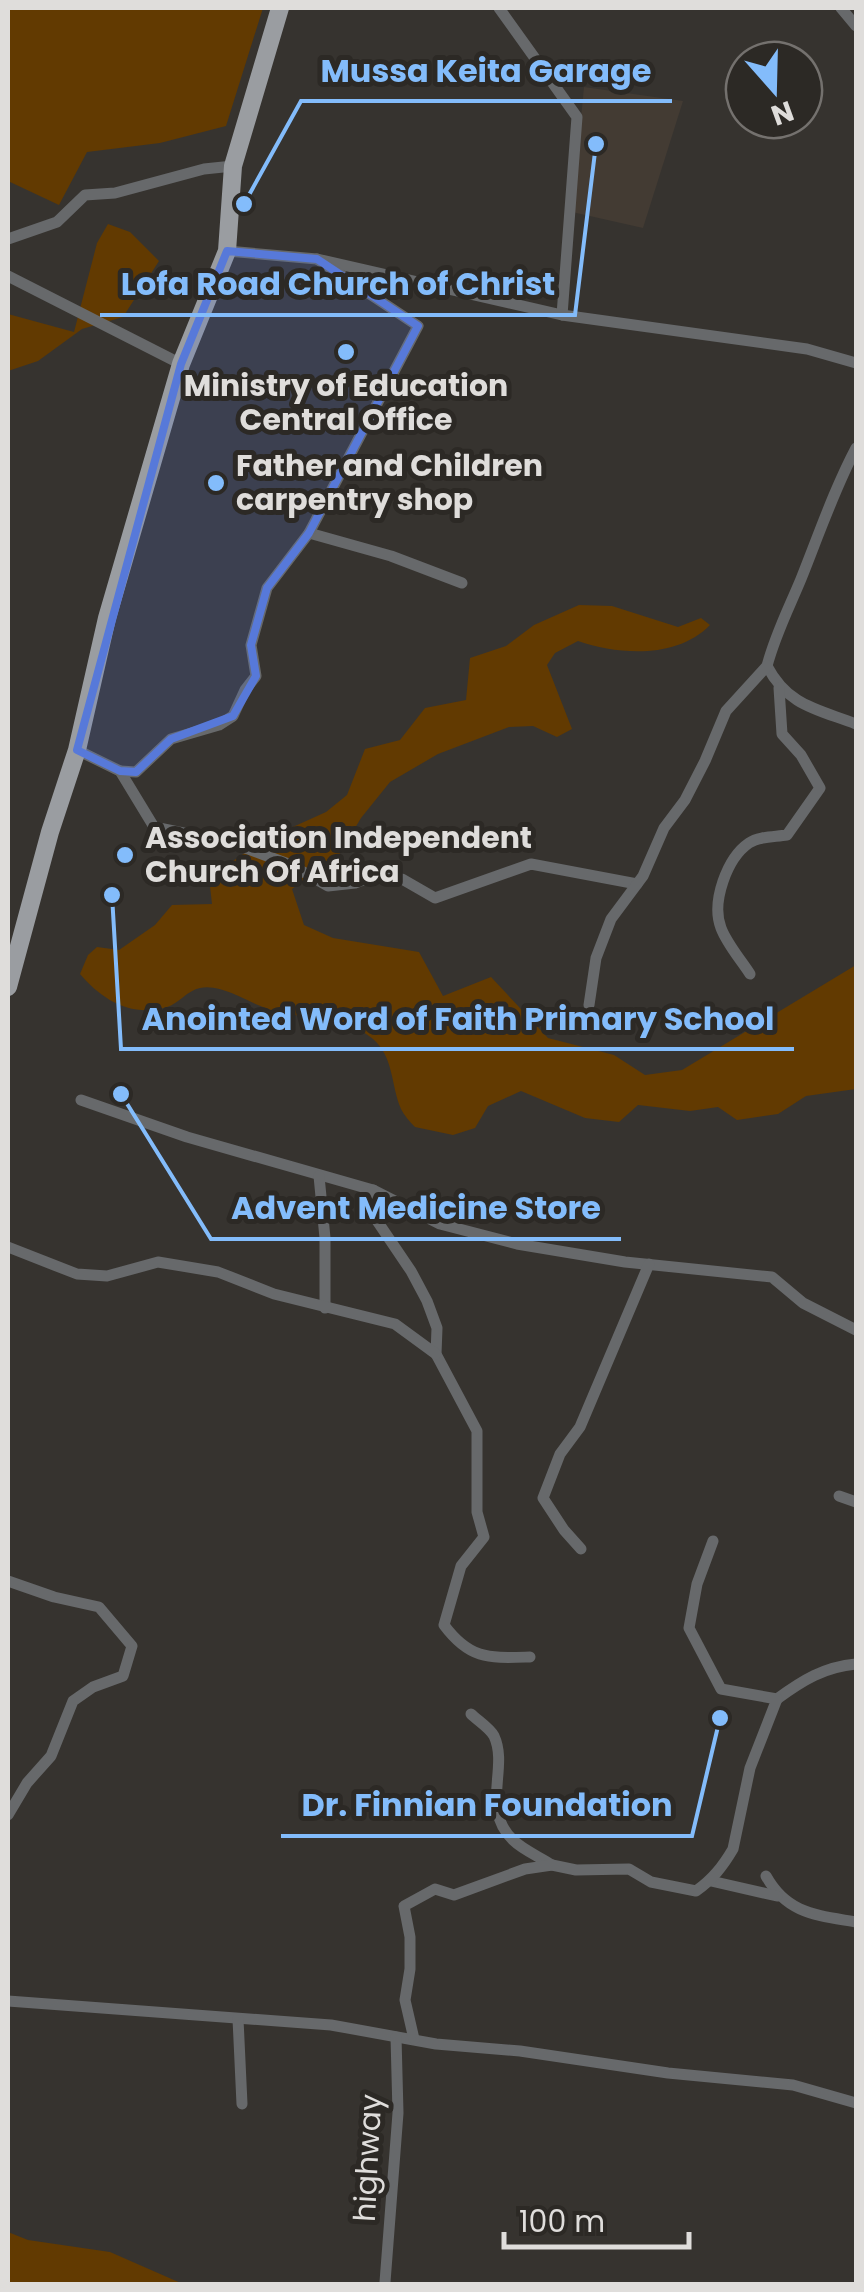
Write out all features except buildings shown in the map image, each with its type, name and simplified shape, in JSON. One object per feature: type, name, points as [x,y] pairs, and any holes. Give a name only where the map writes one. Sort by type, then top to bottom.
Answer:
[{"type":"main road","points":[[8,988],[50,832],[77,750],[107,618],[181,364],[228,252],[234,166],[280,8]]},
{"type":"street","points":[[499,8],[577,117],[562,315]]},
{"type":"street","points":[[841,8],[856,26]]},
{"type":"street","points":[[8,239],[56,222],[85,196],[234,166]]},
{"type":"street","points":[[228,252],[317,259],[562,315],[807,349],[856,363]]},
{"type":"street","points":[[77,750],[120,771],[136,772],[172,740],[219,725],[232,716],[256,676],[252,646],[267,588],[309,533],[418,326],[317,259]]},
{"type":"street","points":[[8,276],[181,364]]},
{"type":"street","points":[[589,1005],[596,958],[611,919],[637,884],[664,828],[685,800],[726,711],[767,666],[776,633],[856,448]]},
{"type":"street","points":[[309,533],[392,556],[462,583]]},
{"type":"street","points":[[750,974],[720,926],[718,904],[722,884],[737,853],[753,840],[787,835],[820,788],[801,755],[782,734],[778,688],[767,666]]},
{"type":"street","points":[[778,688],[804,704],[856,724]]},
{"type":"street","points":[[120,771],[154,827],[232,842],[292,865],[328,886],[355,883],[379,874],[402,879],[436,898],[531,864],[637,884]]},
{"type":"street","points":[[81,1100],[187,1136],[372,1190],[440,1224],[517,1244],[649,1264],[772,1276],[803,1303],[856,1330]]},
{"type":"street","points":[[319,1176],[325,1238],[325,1308]]},
{"type":"street","points":[[372,1190],[367,1206],[412,1271],[426,1301],[437,1328],[436,1354]]},
{"type":"street","points":[[8,1247],[77,1274],[107,1276],[158,1262],[218,1272],[274,1294],[395,1324],[436,1354],[477,1431],[476,1512],[484,1537],[461,1566],[444,1626],[460,1646],[492,1658],[530,1657]]},
{"type":"street","points":[[581,1548],[543,1498],[560,1454],[580,1427],[649,1264]]},
{"type":"street","points":[[839,1496],[856,1502]]},
{"type":"street","points":[[713,1541],[697,1584],[689,1628],[721,1689],[777,1699]]},
{"type":"street","points":[[8,1581],[98,1607],[132,1646],[122,1676],[93,1687],[73,1701],[51,1756],[27,1783],[8,1815]]},
{"type":"street","points":[[414,2039],[405,2000],[410,1938],[404,1906],[435,1888],[454,1895],[525,1868],[552,1865],[576,1870],[629,1868],[650,1882],[696,1891],[710,1881],[733,1848],[746,1780],[777,1699],[832,1666],[856,1664]]},
{"type":"street","points":[[471,1714],[494,1735],[500,1763],[495,1776],[496,1803],[502,1826],[514,1842],[552,1865]]},
{"type":"street","points":[[766,1876],[777,1896]]},
{"type":"street","points":[[710,1881],[777,1896],[806,1914],[856,1922]]},
{"type":"street","points":[[8,2000],[331,2024],[396,2037],[668,2073],[793,2085],[856,2103]]},
{"type":"street","points":[[238,2019],[242,2104]]},
{"type":"street","name":"highway","points":[[385,2282],[398,2113],[396,2037]]},
{"type":"highlighted area","points":[[227,251],[317,259],[418,326],[309,533],[267,588],[251,645],[256,676],[233,716],[171,739],[136,772],[120,771],[77,750],[181,364]]},
{"type":"shaded area","points":[[8,8],[263,8],[226,126],[160,143],[87,152],[59,205],[8,181]]},
{"type":"shaded area","points":[[584,87],[683,101],[643,228],[572,212]]},
{"type":"shaded area","points":[[108,224],[130,232],[159,261],[123,317],[82,329],[38,361],[8,371],[8,314],[74,332],[97,243]]},
{"type":"shaded area","points":[[579,605],[612,606],[678,627],[701,618],[710,625],[697,636],[665,649],[629,651],[578,641],[555,653],[547,665],[572,729],[557,737],[533,726],[509,727],[438,754],[390,782],[361,818],[339,855],[292,889],[304,925],[333,938],[419,952],[443,996],[491,977],[548,1038],[614,1055],[645,1075],[682,1070],[856,965],[856,1089],[806,1096],[778,1114],[737,1120],[718,1107],[690,1111],[638,1105],[619,1122],[585,1118],[521,1091],[488,1106],[475,1128],[453,1135],[411,1123],[401,1109],[385,1054],[360,1030],[272,1010],[207,987],[196,989],[167,1007],[130,1008],[108,999],[80,974],[88,955],[97,947],[119,950],[155,925],[172,905],[212,904],[209,877],[264,840],[326,812],[347,795],[365,749],[400,740],[425,708],[466,700],[470,658],[506,646],[534,625]]},
{"type":"shaded area","points":[[8,2232],[28,2240],[110,2252],[183,2284],[8,2284]]},
{"type":"place","name":"Lofa Road Church of Christ","points":[[596,144]]},
{"type":"place","name":"Mussa Keita Garage","points":[[244,204]]},
{"type":"place","name":"Ministry of Education Central Office","points":[[346,352]]},
{"type":"place","name":"Father and Children carpentry shop","points":[[216,483]]},
{"type":"place","name":"Association Independent Church Of Africa","points":[[125,855]]},
{"type":"place","name":"Anointed Word of Faith Primary School","points":[[112,895]]},
{"type":"place","name":"Advent Medicine Store","points":[[121,1094]]},
{"type":"place","name":"Dr. Finnian Foundation","points":[[720,1718]]}]
